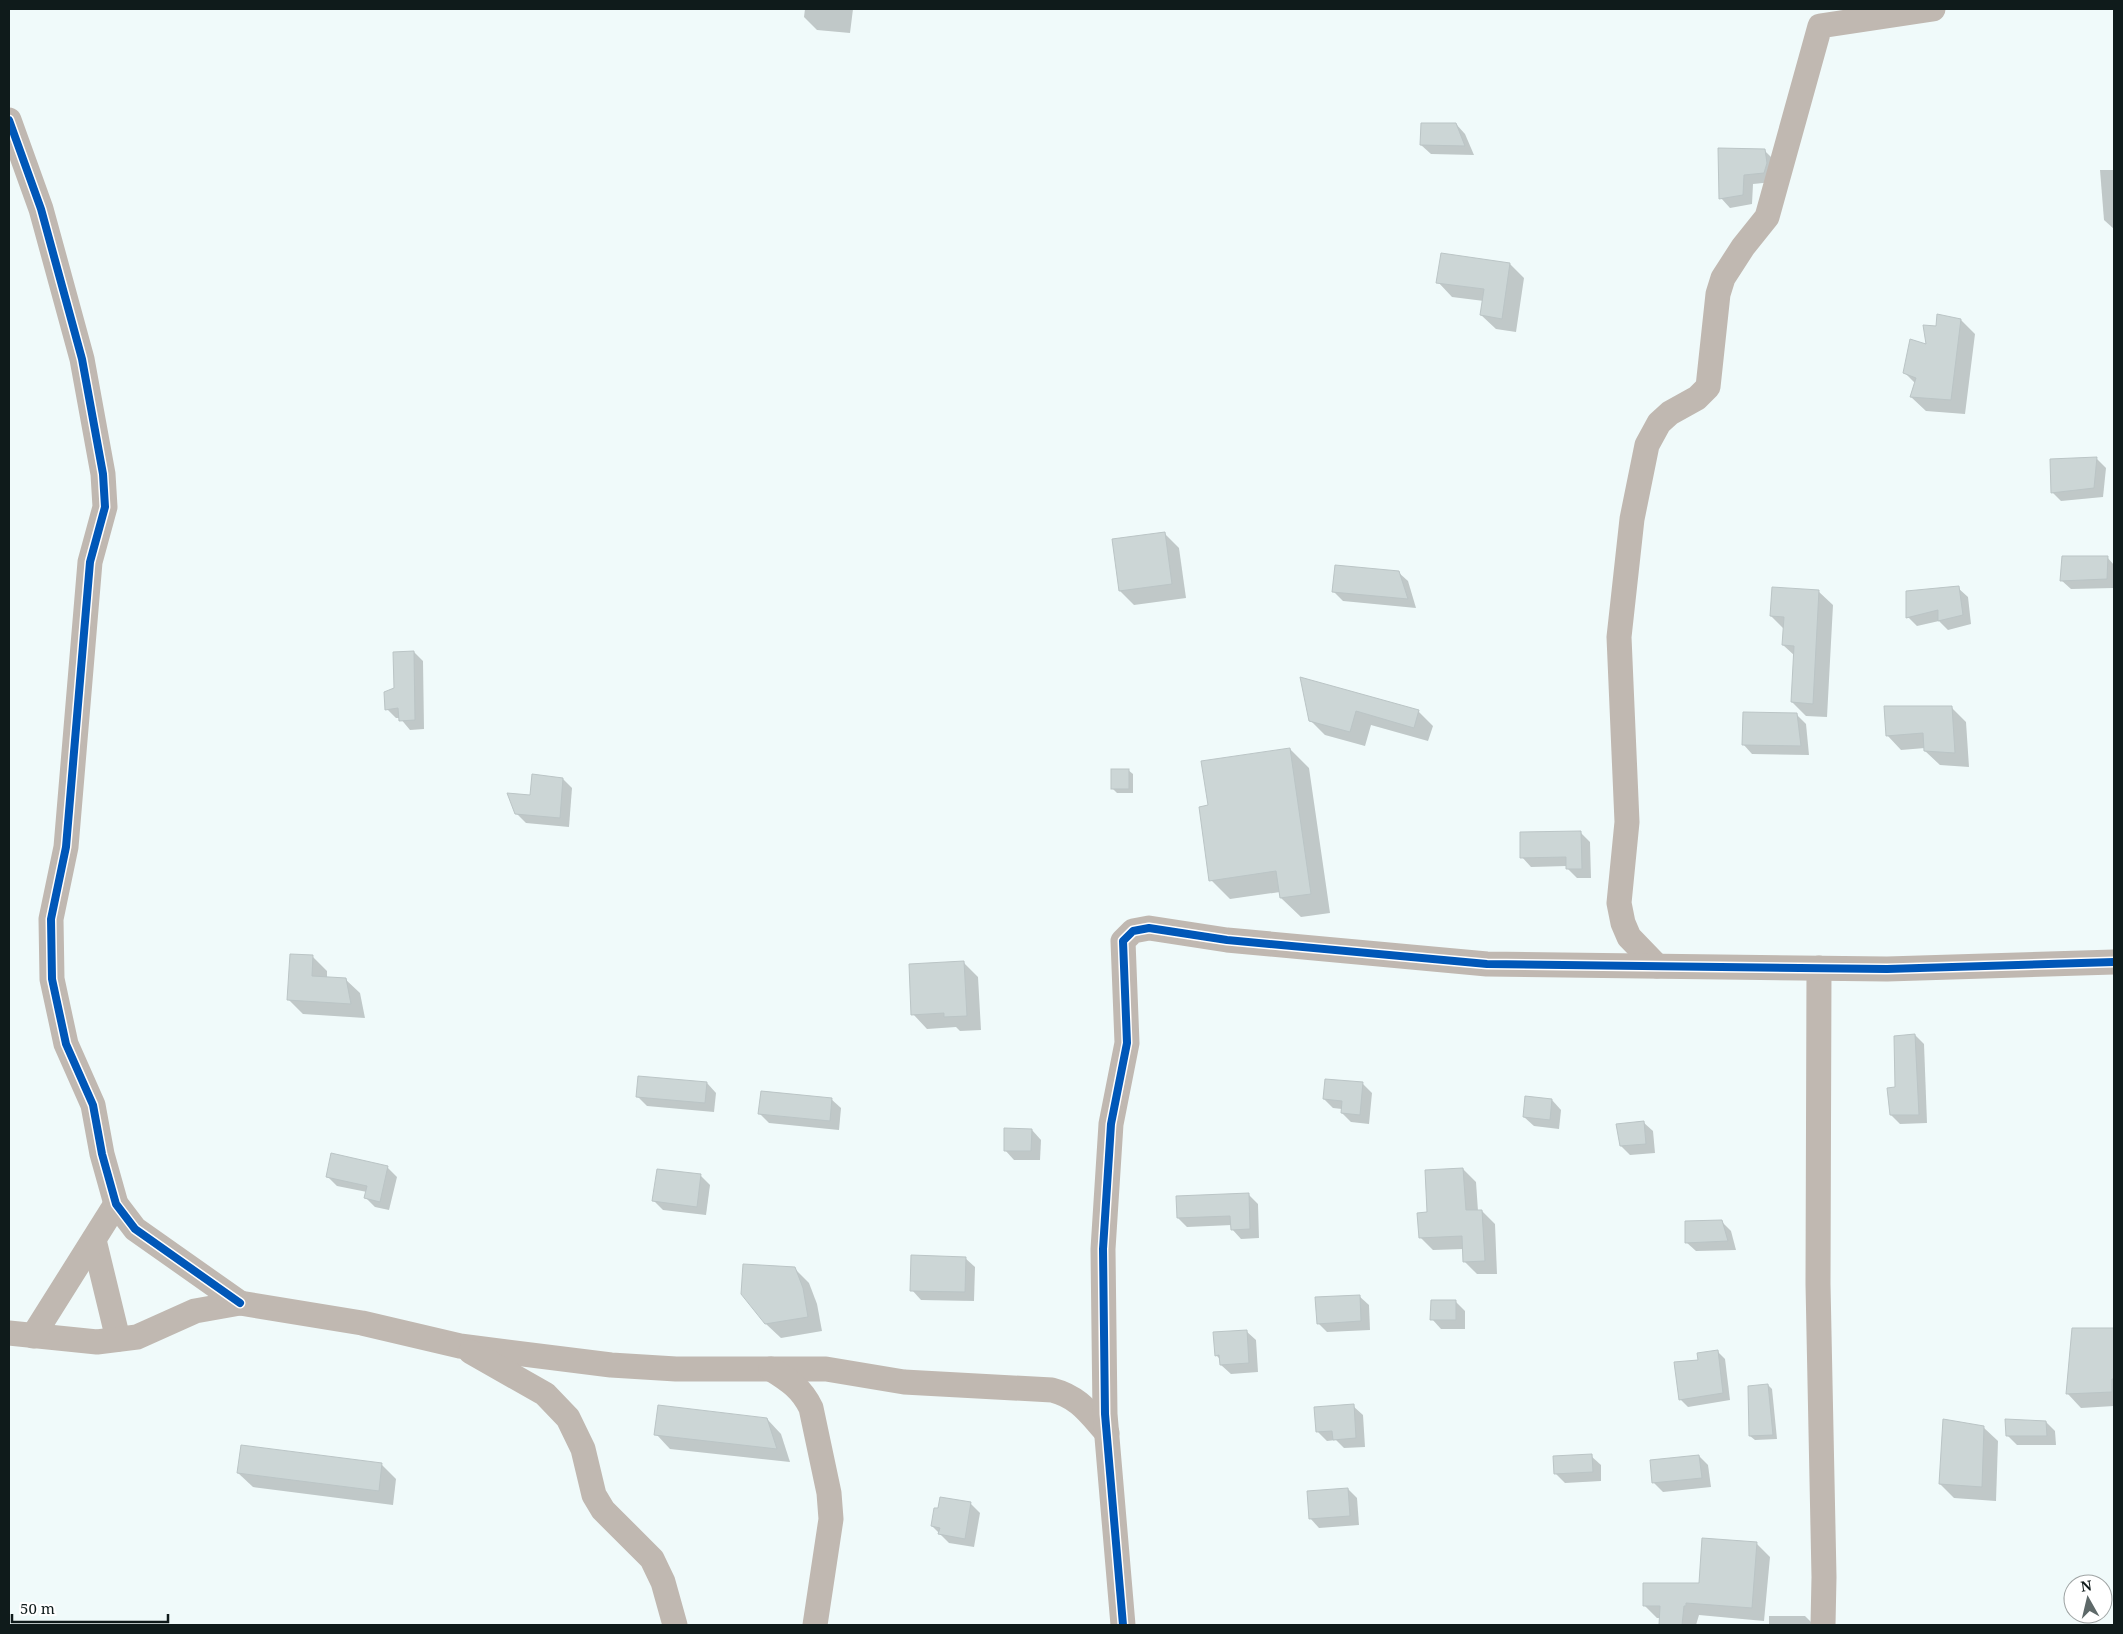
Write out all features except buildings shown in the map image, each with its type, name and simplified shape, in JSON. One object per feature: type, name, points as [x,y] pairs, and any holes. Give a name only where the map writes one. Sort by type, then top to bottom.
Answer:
[{"type":"street","points":[[1657,966],[1629,937],[1623,923],[1619,903],[1627,822],[1618,637],[1632,519],[1647,445],[1659,423],[1670,413],[1698,398],[1708,387],[1718,294],[1723,278],[1743,247],[1766,217],[1820,26],[1933,9]]},
{"type":"street","points":[[9,120],[40,209],[82,359],[103,474],[105,507],[90,562],[66,847],[51,919],[52,978],[66,1044],[93,1105],[102,1154],[116,1204],[135,1229],[240,1303]]},
{"type":"street","points":[[1123,1625],[1107,1433],[1102,1249],[1111,1124],[1127,1043],[1123,941],[1133,931],[1149,928],[1228,940],[1487,964],[1887,969],[2114,962]]},
{"type":"street","points":[[1819,968],[1818,1284],[1824,1577],[1823,1625]]},
{"type":"street","points":[[33,1336],[116,1204]]},
{"type":"street","points":[[94,1240],[118,1339]]},
{"type":"street","points":[[9,1333],[97,1342],[137,1337],[195,1311],[240,1303],[362,1324],[460,1346],[611,1365],[676,1369],[826,1369],[904,1382],[1052,1390],[1066,1394],[1079,1402],[1107,1433]]},
{"type":"street","points":[[460,1346],[545,1394],[568,1418],[583,1449],[594,1494],[603,1510],[652,1559],[663,1582],[675,1625]]},
{"type":"street","points":[[771,1368],[793,1382],[806,1396],[811,1408],[829,1493],[831,1519],[815,1625]]},
{"type":"cycle path","points":[[9,120],[41,209],[82,359],[103,474],[105,507],[90,562],[66,847],[51,919],[52,979],[66,1044],[93,1105],[102,1154],[116,1204],[135,1229],[240,1303]]},
{"type":"cycle path","points":[[1123,1625],[1105,1414],[1103,1249],[1111,1124],[1127,1043],[1123,941],[1133,931],[1149,928],[1227,940],[1487,964],[1887,969],[2114,962]]}]
